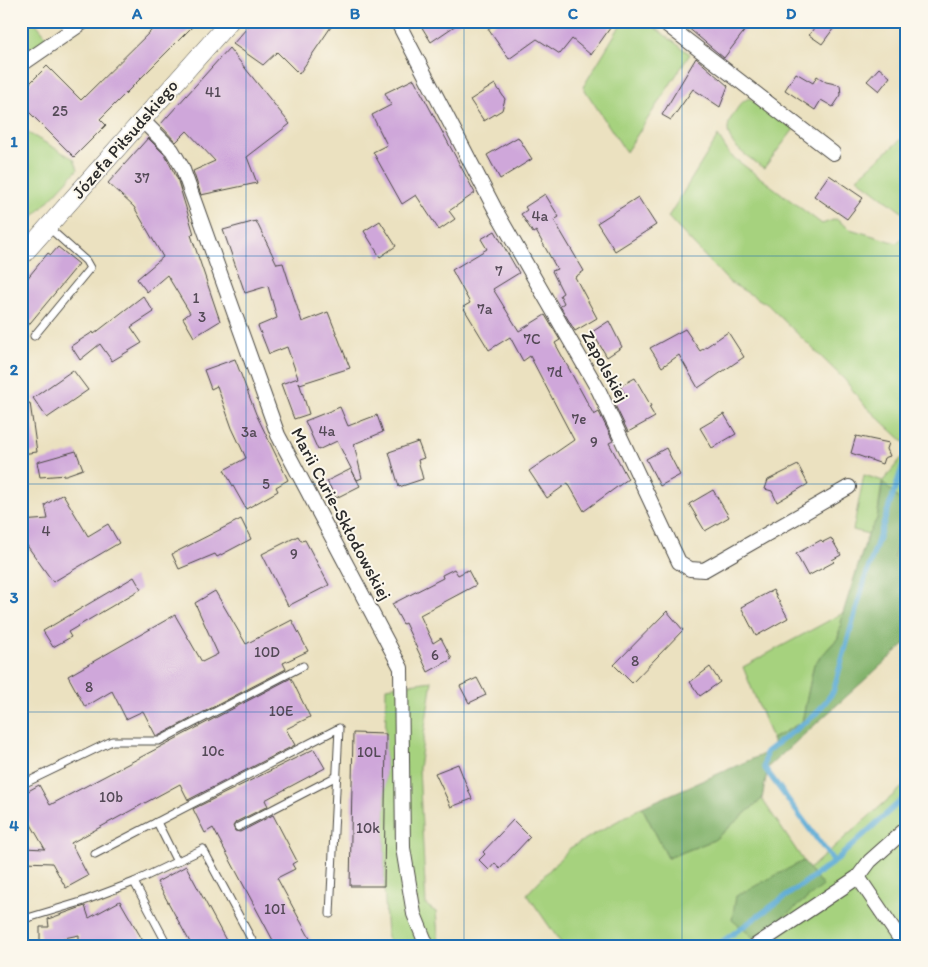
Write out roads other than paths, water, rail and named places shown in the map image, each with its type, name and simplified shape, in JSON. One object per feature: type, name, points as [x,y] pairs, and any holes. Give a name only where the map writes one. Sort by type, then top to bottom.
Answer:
[{"type":"street","points":[[21,65],[85,21]]},
{"type":"street","name":"Józefa Piłsudskiego","points":[[21,257],[230,21]]},
{"type":"street","name":"Zapolskiej","points":[[397,21],[497,213],[599,391],[679,562],[690,569],[704,570],[849,487]]},
{"type":"street","points":[[662,21],[833,153]]},
{"type":"street","name":"Marii Curie-Skłodowskiej","points":[[142,120],[172,150],[182,167],[278,435],[402,668],[402,848],[414,914],[427,946]]},
{"type":"street","points":[[755,946],[858,877],[870,861],[907,828]]},
{"type":"street","points":[[858,877],[905,946]]},
{"type":"lane","points":[[34,336],[90,268],[86,261],[48,227]]},
{"type":"lane","points":[[21,786],[112,741],[159,741],[303,666]]},
{"type":"lane","points":[[95,854],[339,728],[330,914]]},
{"type":"lane","points":[[238,827],[337,776]]},
{"type":"lane","points":[[157,822],[177,862]]},
{"type":"lane","points":[[21,920],[81,902],[134,882],[203,850],[255,946]]},
{"type":"lane","points":[[134,882],[168,946]]},
{"type":"waterway","points":[[834,862],[764,767],[766,752],[816,714],[833,692],[864,582],[902,468],[907,461]]},
{"type":"waterway","points":[[716,946],[834,862],[907,795]]}]
